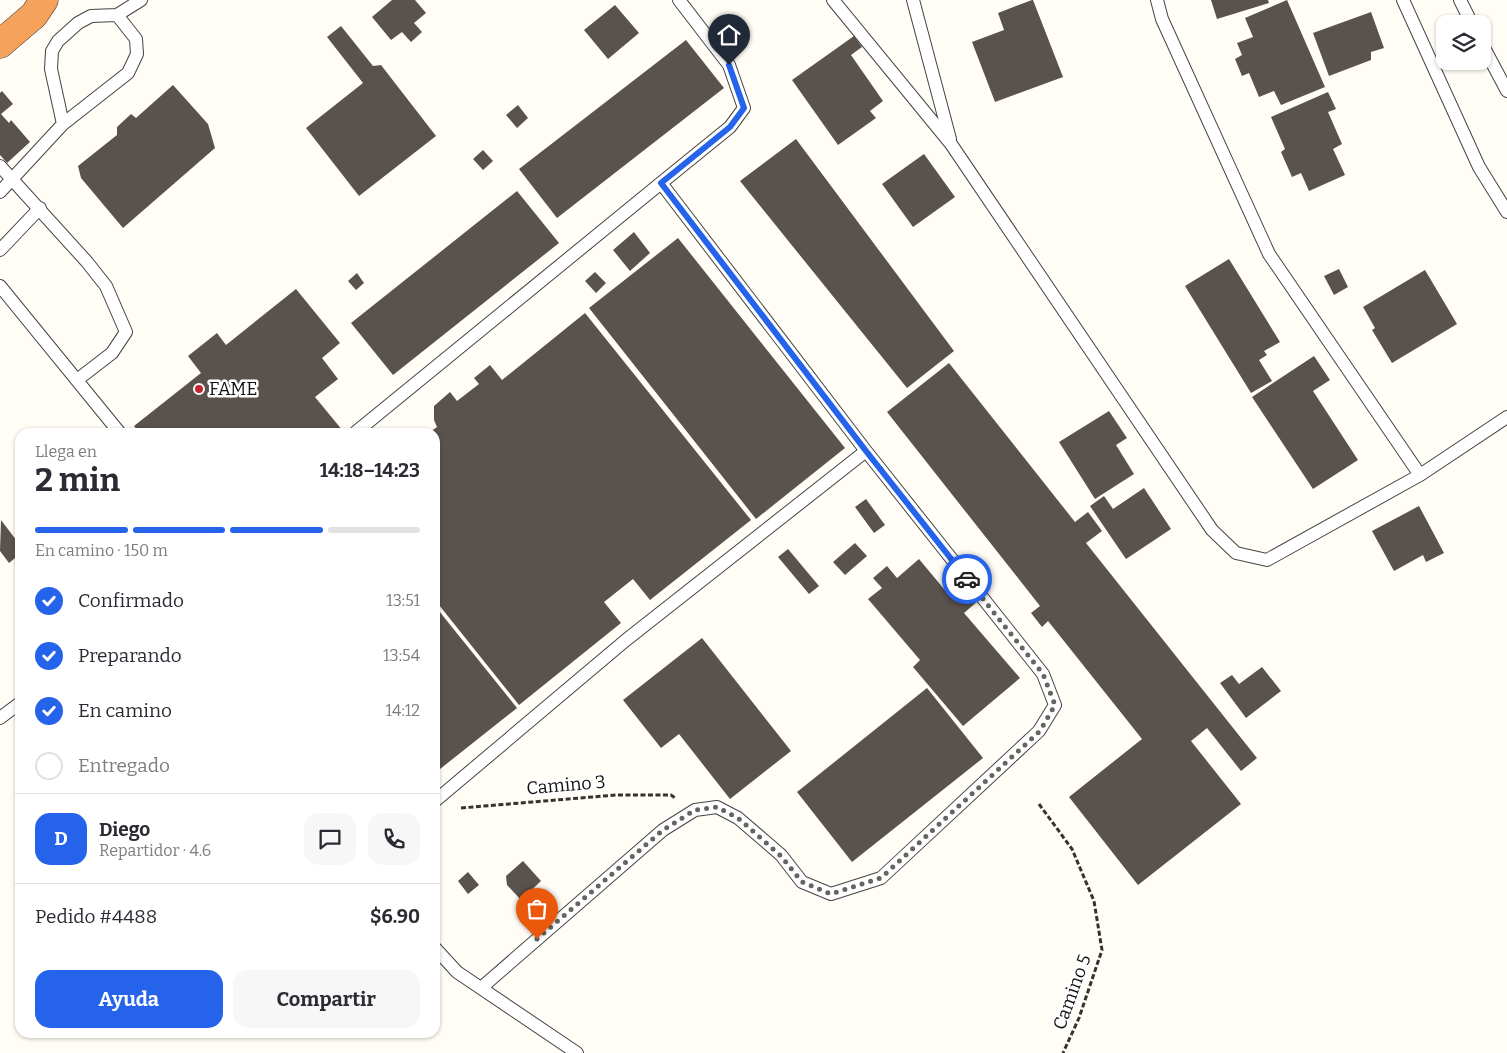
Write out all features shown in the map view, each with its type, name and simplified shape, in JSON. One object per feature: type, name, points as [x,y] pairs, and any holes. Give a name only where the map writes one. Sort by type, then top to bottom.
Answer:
[{"type":"highway","points":[[0,44],[34,16],[44,0]]},
{"type":"lane","points":[[64,124],[51,69],[52,51],[58,41],[91,16],[117,15],[141,0]]},
{"type":"lane","points":[[361,428],[730,127],[744,108],[729,65],[679,0]]},
{"type":"lane","points":[[833,0],[951,144],[1212,530],[1236,553],[1267,560],[1420,475],[1507,417]]},
{"type":"lane","points":[[913,0],[951,144]]},
{"type":"lane","points":[[1157,0],[1162,19],[1269,254],[1420,475]]},
{"type":"lane","points":[[1403,0],[1479,166],[1507,212]]},
{"type":"lane","points":[[1460,0],[1468,15]]},
{"type":"lane","points":[[0,192],[64,124],[128,73],[137,54],[136,39],[117,15]]},
{"type":"lane","points":[[1491,61],[1507,91]]},
{"type":"lane","points":[[0,166],[40,208],[106,286],[126,332],[112,353],[77,380]]},
{"type":"lane","points":[[481,988],[663,830],[695,810],[717,807],[738,818],[781,856],[802,882],[831,894],[881,878],[1040,731],[1055,705],[1043,674],[866,451],[661,183]]},
{"type":"lane","points":[[0,250],[40,208]]},
{"type":"lane","points":[[0,286],[116,428]]},
{"type":"lane","points":[[440,797],[626,640],[866,451]]},
{"type":"lane","points":[[0,718],[15,706]]},
{"type":"lane","points":[[440,953],[457,972],[576,1053]]},
{"type":"path","name":"Camino 3","points":[[453,809],[625,795],[671,795],[695,810]]},
{"type":"path","name":"Camino 5","points":[[1039,804],[1072,849],[1094,900],[1102,950],[1079,1018],[1063,1053]]},
{"type":"building","points":[[392,0],[415,0],[426,13],[414,23],[422,32],[411,42],[402,32],[391,40],[372,17]]},
{"type":"building","points":[[1033,0],[1063,77],[995,102],[972,42],[1004,30],[998,13]]},
{"type":"building","points":[[1211,0],[1268,0],[1269,3],[1217,19]]},
{"type":"building","points":[[1287,0],[1325,87],[1281,105],[1274,91],[1259,97],[1249,73],[1242,76],[1235,59],[1242,55],[1237,43],[1253,37],[1245,18]]},
{"type":"building","points":[[615,5],[639,33],[608,59],[584,30]]},
{"type":"building","points":[[1371,12],[1384,48],[1371,52],[1371,60],[1329,76],[1313,33]]},
{"type":"building","points":[[341,26],[373,66],[381,65],[436,136],[359,196],[306,128],[363,83],[327,37]]},
{"type":"building","points":[[854,36],[862,47],[851,55],[883,101],[870,111],[876,118],[838,145],[792,80]]},
{"type":"building","points":[[686,40],[724,88],[557,218],[519,169]]},
{"type":"building","points":[[173,85],[208,124],[215,148],[123,228],[81,178],[78,166],[117,135],[117,127],[131,114],[136,118]]},
{"type":"building","points":[[2,91],[13,104],[1,114],[9,123],[11,120],[30,142],[7,163],[0,155],[0,93]]},
{"type":"building","points":[[1328,92],[1336,109],[1328,112],[1342,144],[1333,149],[1345,175],[1309,191],[1301,173],[1292,177],[1281,152],[1285,149],[1271,117]]},
{"type":"building","points":[[518,105],[528,118],[517,128],[506,115]]},
{"type":"building","points":[[796,139],[954,351],[907,388],[740,181]]},
{"type":"building","points":[[483,150],[493,161],[483,170],[473,159]]},
{"type":"building","points":[[924,154],[955,197],[913,227],[882,184]]},
{"type":"building","points":[[517,191],[559,243],[393,375],[351,323]]},
{"type":"building","points":[[634,232],[650,253],[630,271],[613,250]]},
{"type":"building","points":[[678,238],[845,448],[756,519],[589,308]]},
{"type":"building","points":[[1229,259],[1280,342],[1264,351],[1267,355],[1259,360],[1272,381],[1251,393],[1185,286]]},
{"type":"building","points":[[1339,269],[1348,287],[1334,295],[1324,276]]},
{"type":"building","points":[[1425,270],[1457,324],[1392,363],[1372,330],[1375,328],[1363,307]]},
{"type":"building","points":[[595,272],[606,283],[596,293],[585,281]]},
{"type":"building","points":[[357,273],[364,283],[356,290],[348,281]]},
{"type":"building","points":[[296,289],[340,343],[322,358],[338,379],[315,397],[341,428],[136,428],[134,426],[201,373],[188,356],[217,333],[226,345]]},
{"type":"building","points":[[585,313],[751,520],[650,600],[633,579],[604,602],[621,623],[519,705],[440,606],[440,428],[436,428],[434,406],[450,392],[457,401],[479,384],[474,378],[490,365],[502,380]]},
{"type":"building","points":[[1314,356],[1330,380],[1313,391],[1358,460],[1313,489],[1252,397]]},
{"type":"building","points":[[949,363],[1075,522],[1088,512],[1102,531],[1086,543],[1257,758],[1241,771],[1207,728],[1191,741],[1241,804],[1138,885],[1069,797],[1142,739],[1048,621],[1042,627],[1031,613],[1040,606],[887,412]]},
{"type":"building","points":[[1109,411],[1127,438],[1116,445],[1134,474],[1095,499],[1059,442]]},
{"type":"building","points":[[1144,488],[1171,529],[1126,559],[1090,506],[1104,496],[1113,509]]},
{"type":"building","points":[[866,499],[885,525],[874,533],[855,507]]},
{"type":"building","points":[[1419,506],[1444,553],[1426,562],[1423,555],[1394,571],[1372,531]]},
{"type":"building","points":[[1,520],[15,538],[15,558],[9,563],[0,551]]},
{"type":"building","points":[[855,543],[867,556],[845,575],[833,562]]},
{"type":"building","points":[[788,549],[819,586],[809,594],[778,557]]},
{"type":"building","points":[[919,559],[949,595],[964,583],[979,600],[964,613],[1020,678],[963,726],[913,667],[920,660],[868,599],[882,588],[873,578],[887,566],[897,578]]},
{"type":"building","points":[[440,612],[517,708],[440,769]]},
{"type":"building","points":[[702,638],[791,751],[730,799],[679,734],[661,748],[623,700]]},
{"type":"building","points":[[1262,667],[1281,691],[1246,718],[1220,683],[1232,675],[1239,684]]},
{"type":"building","points":[[927,688],[983,758],[852,862],[797,792]]},
{"type":"building","points":[[523,861],[541,881],[521,900],[507,885],[506,876]]},
{"type":"building","points":[[468,872],[479,885],[468,894],[458,881]]},
{"type":"way so far","points":[[537,939],[663,830],[695,810],[717,807],[738,818],[781,856],[802,882],[831,894],[881,878],[1040,731],[1055,705],[1043,674],[967,579]]},
{"type":"place","name":"FAME","points":[[199,389]]},
{"type":"route","points":[[729,65],[744,108],[730,127],[661,183],[866,451],[967,579]]}]
